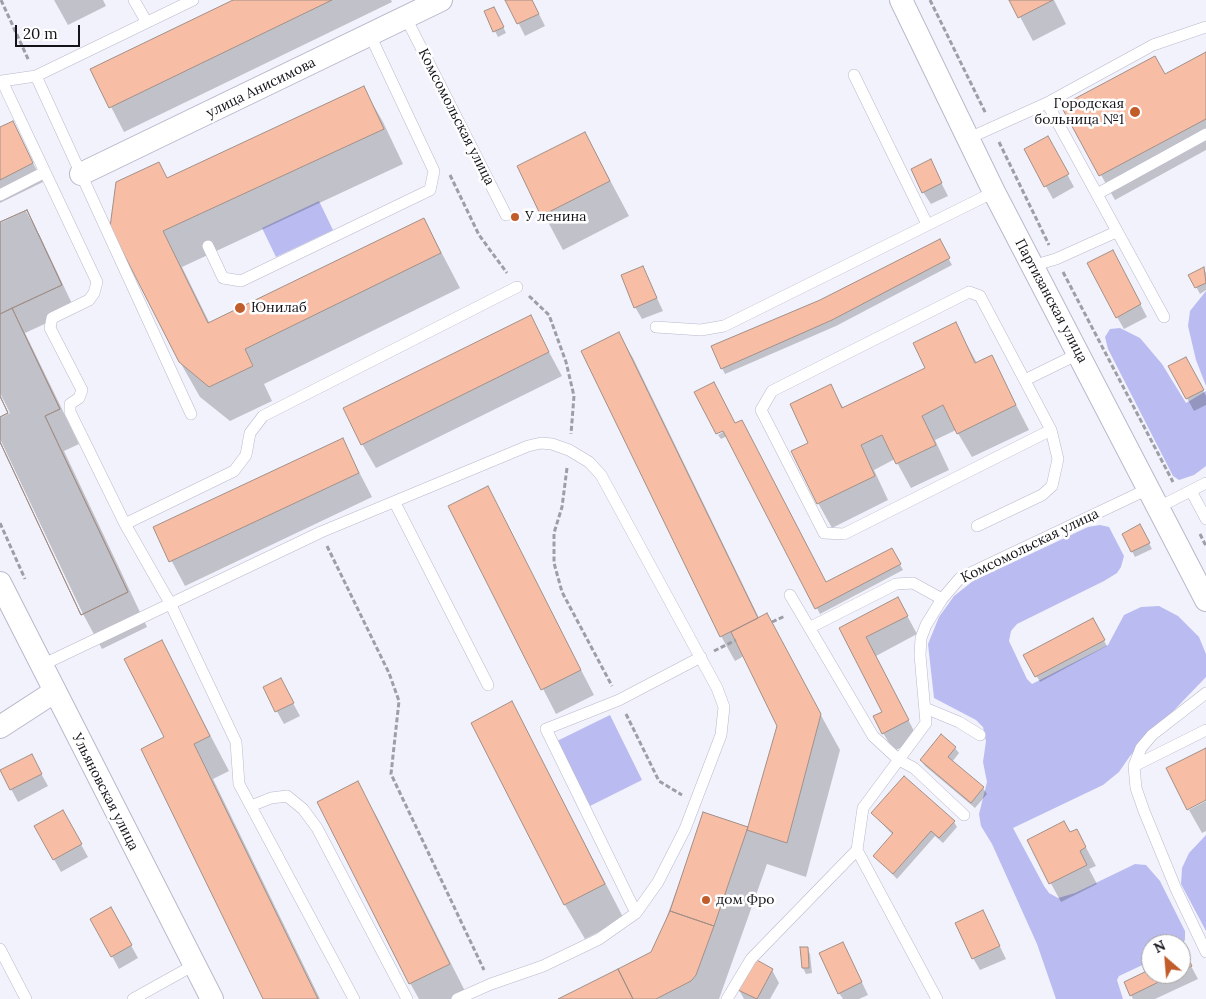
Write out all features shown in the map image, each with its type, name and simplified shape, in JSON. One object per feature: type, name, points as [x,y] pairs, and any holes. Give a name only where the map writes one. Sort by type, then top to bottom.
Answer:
[{"type":"street","name":"улица Анисимова","points":[[81,174],[441,0]]},
{"type":"street","name":"Партизанская улица","points":[[901,0],[994,192],[1206,600]]},
{"type":"street","name":"Ульяновская улица","points":[[0,583],[40,666],[212,999]]},
{"type":"street","points":[[0,726],[54,692]]},
{"type":"lane","points":[[134,0],[146,21]]},
{"type":"lane","points":[[194,0],[146,21],[36,76],[1,79],[43,173],[96,282],[94,294],[88,300],[52,318],[50,328],[82,390],[79,398],[70,404],[70,412],[125,524],[170,603],[236,742],[239,784],[354,999]]},
{"type":"lane","name":"Комсомольская улица","points":[[406,18],[506,215]]},
{"type":"lane","points":[[968,139],[1047,103],[1153,45],[1206,27]]},
{"type":"lane","points":[[208,246],[223,278],[241,281],[430,190],[434,171],[370,35]]},
{"type":"lane","points":[[854,74],[927,224]]},
{"type":"lane","points":[[36,76],[191,414]]},
{"type":"lane","points":[[1047,103],[1164,317]]},
{"type":"lane","points":[[1097,194],[1206,134]]},
{"type":"lane","points":[[0,195],[43,173]]},
{"type":"lane","points":[[656,327],[701,330],[724,326],[994,192]]},
{"type":"lane","points":[[1032,266],[1056,259],[1116,232]]},
{"type":"lane","points":[[125,524],[234,471],[246,455],[250,433],[263,416],[517,287]]},
{"type":"lane","points":[[977,526],[1042,495],[1052,486],[1058,459],[1051,430],[980,296],[968,292],[772,391],[761,410],[824,533],[844,534],[1051,430]]},
{"type":"lane","points":[[1025,380],[1078,354]]},
{"type":"lane","points":[[40,666],[321,532],[395,503],[528,446],[541,443],[569,450],[589,462],[601,475],[701,657],[724,707],[721,735],[685,829],[658,882],[636,913],[599,939],[543,966],[491,984],[457,999]]},
{"type":"lane","name":"Комсомольская улица","points":[[858,850],[863,808],[926,723],[921,638],[926,625],[942,599],[960,578],[1152,499],[1191,491],[1206,483]]},
{"type":"lane","points":[[1191,491],[1206,519]]},
{"type":"lane","points":[[395,503],[488,685]]},
{"type":"lane","points":[[811,627],[896,584],[913,583],[942,599]]},
{"type":"lane","points":[[790,595],[811,627],[873,736],[899,760],[914,768],[964,814]]},
{"type":"lane","points":[[636,913],[546,729],[619,700],[701,657]]},
{"type":"lane","points":[[1206,693],[1152,736],[1141,748],[1134,766],[1136,788],[1144,811],[1176,889],[1206,952]]},
{"type":"lane","points":[[925,708],[959,722],[980,735]]},
{"type":"lane","points":[[1134,766],[1206,730]]},
{"type":"lane","points":[[250,806],[272,798],[287,796],[303,809],[317,828],[407,999]]},
{"type":"lane","points":[[727,999],[751,959],[858,850],[937,999]]},
{"type":"lane","points":[[0,949],[26,999]]},
{"type":"lane","points":[[133,999],[194,965]]},
{"type":"path","points":[[1,0],[36,76]]},
{"type":"path","points":[[449,173],[479,235],[517,287],[549,315],[566,362],[574,396],[562,507],[554,533],[554,563],[562,592],[659,781],[694,802]]},
{"type":"path","points":[[321,532],[389,673],[400,701],[391,774],[491,984]]},
{"type":"path","points":[[701,657],[736,640]]},
{"type":"shaded area","points":[[319,201],[333,230],[276,257],[262,228]]},
{"type":"shaded area","points":[[1206,291],[1206,386],[1196,360],[1188,326],[1190,311]]},
{"type":"shaded area","points":[[1120,328],[1140,338],[1162,364],[1186,403],[1206,391],[1206,466],[1194,475],[1179,480],[1173,476],[1108,349],[1105,337],[1110,329]]},
{"type":"shaded area","points":[[1100,525],[1109,527],[1124,556],[1121,567],[1117,573],[1104,581],[1017,624],[1011,631],[1009,641],[1027,679],[1032,684],[1108,645],[1124,615],[1141,607],[1159,606],[1178,616],[1199,637],[1206,654],[1206,677],[1130,756],[1119,772],[1103,785],[1013,828],[1044,886],[1049,893],[1058,898],[1075,893],[1135,864],[1146,865],[1160,881],[1185,934],[1141,934],[1141,966],[1119,976],[1117,980],[1123,999],[1056,999],[1037,944],[992,844],[981,826],[979,814],[987,782],[983,762],[986,741],[983,727],[976,720],[934,698],[928,644],[939,617],[954,596],[973,581],[1088,527]]},
{"type":"shaded area","points":[[610,715],[642,780],[590,806],[557,741]]},
{"type":"shaded area","points":[[1206,835],[1206,931],[1181,884],[1182,868],[1189,853]]},
{"type":"building","points":[[233,0],[332,0],[109,108],[90,69]]},
{"type":"building","points":[[505,0],[532,0],[539,14],[517,24]]},
{"type":"building","points":[[1009,0],[1053,0],[1018,18]]},
{"type":"building","points":[[494,7],[504,27],[493,32],[484,11]]},
{"type":"building","name":"Городская больница №1","points":[[1206,52],[1206,119],[1099,176],[1061,106],[1155,56],[1165,74]]},
{"type":"building","points":[[364,86],[384,129],[163,231],[208,323],[424,218],[441,253],[245,349],[253,366],[209,387],[179,362],[110,227],[116,182],[159,162],[167,178]]},
{"type":"building","points":[[13,121],[33,163],[0,180],[0,127]]},
{"type":"building","points":[[585,132],[610,181],[541,216],[517,166]]},
{"type":"building","points":[[1048,136],[1069,174],[1044,187],[1024,149]]},
{"type":"building","points":[[931,159],[942,183],[922,193],[911,169]]},
{"type":"building","points":[[27,210],[62,285],[12,308],[60,409],[45,416],[128,592],[81,615],[0,442],[0,417],[8,413],[0,396],[0,222]]},
{"type":"building","points":[[27,210],[62,285],[0,314],[0,222]]},
{"type":"building","points":[[940,239],[950,258],[832,320],[721,369],[711,346],[820,300]]},
{"type":"building","points":[[1113,250],[1141,304],[1116,318],[1087,263]]},
{"type":"building","points":[[643,266],[657,298],[634,308],[621,275]]},
{"type":"building","points":[[1204,267],[1206,283],[1195,288],[1188,275]]},
{"type":"building","points":[[12,308],[60,409],[45,416],[128,592],[81,615],[0,442],[0,417],[8,413],[0,396],[0,314]]},
{"type":"building","points":[[531,315],[549,352],[361,445],[343,408]]},
{"type":"building","points":[[956,322],[975,363],[992,355],[1016,405],[957,434],[943,405],[922,416],[936,445],[896,464],[882,435],[861,445],[875,476],[817,504],[791,451],[808,443],[790,404],[831,384],[842,408],[925,368],[913,343]]},
{"type":"building","points":[[619,332],[758,618],[720,637],[581,351]]},
{"type":"building","points":[[1186,357],[1204,390],[1186,399],[1168,366]]},
{"type":"building","points":[[714,382],[735,423],[742,420],[826,582],[892,548],[901,564],[815,609],[723,431],[716,434],[694,392]]},
{"type":"building","points":[[343,438],[359,473],[169,562],[153,527]]},
{"type":"building","points":[[488,486],[581,670],[541,690],[448,506]]},
{"type":"building","points":[[1140,524],[1150,543],[1131,552],[1122,534]]},
{"type":"building","points":[[898,597],[908,616],[866,637],[909,720],[882,734],[873,716],[882,712],[839,628]]},
{"type":"building","points":[[767,613],[821,714],[787,843],[747,830],[777,726],[731,632]]},
{"type":"building","points":[[1093,618],[1105,640],[1035,677],[1023,655]]},
{"type":"building","points":[[162,640],[210,736],[194,744],[318,999],[263,999],[141,749],[164,737],[124,659]]},
{"type":"building","points":[[281,678],[294,703],[275,712],[263,687]]},
{"type":"building","points":[[512,701],[605,884],[564,905],[471,723]]},
{"type":"building","points":[[941,734],[956,747],[948,757],[984,787],[971,803],[920,760]]},
{"type":"building","points":[[1206,748],[1206,800],[1187,810],[1166,768]]},
{"type":"building","points":[[32,754],[42,774],[10,790],[0,770]]},
{"type":"building","points":[[904,776],[955,821],[939,838],[931,831],[893,874],[873,856],[893,833],[871,813]]},
{"type":"building","points":[[358,781],[450,964],[409,984],[317,802]]},
{"type":"building","points":[[63,810],[82,844],[53,860],[34,826]]},
{"type":"building","points":[[703,812],[748,827],[714,926],[670,911]]},
{"type":"building","points":[[1064,821],[1070,832],[1077,829],[1086,847],[1080,851],[1087,865],[1049,884],[1027,840]]},
{"type":"building","points":[[111,907],[132,945],[111,957],[90,919]]},
{"type":"building","points":[[983,910],[1000,946],[972,959],[955,923]]},
{"type":"building","points":[[670,911],[714,926],[696,975],[691,981],[656,999],[633,999],[618,969],[651,952]]},
{"type":"building","points":[[843,942],[862,982],[838,994],[819,953]]},
{"type":"building","points":[[800,947],[808,947],[809,968],[802,968]]},
{"type":"building","points":[[755,959],[773,969],[757,999],[738,990]]},
{"type":"building","points":[[618,969],[633,999],[558,999]]},
{"type":"building","points":[[1141,974],[1141,984],[1155,984],[1130,996],[1124,982]]},
{"type":"place","name":"Городская больница №1","points":[[1135,112]]},
{"type":"place","name":"У ленина","points":[[515,217]]},
{"type":"place","name":"Юнилаб","points":[[240,308]]},
{"type":"place","name":"дом Фро","points":[[706,900]]}]
